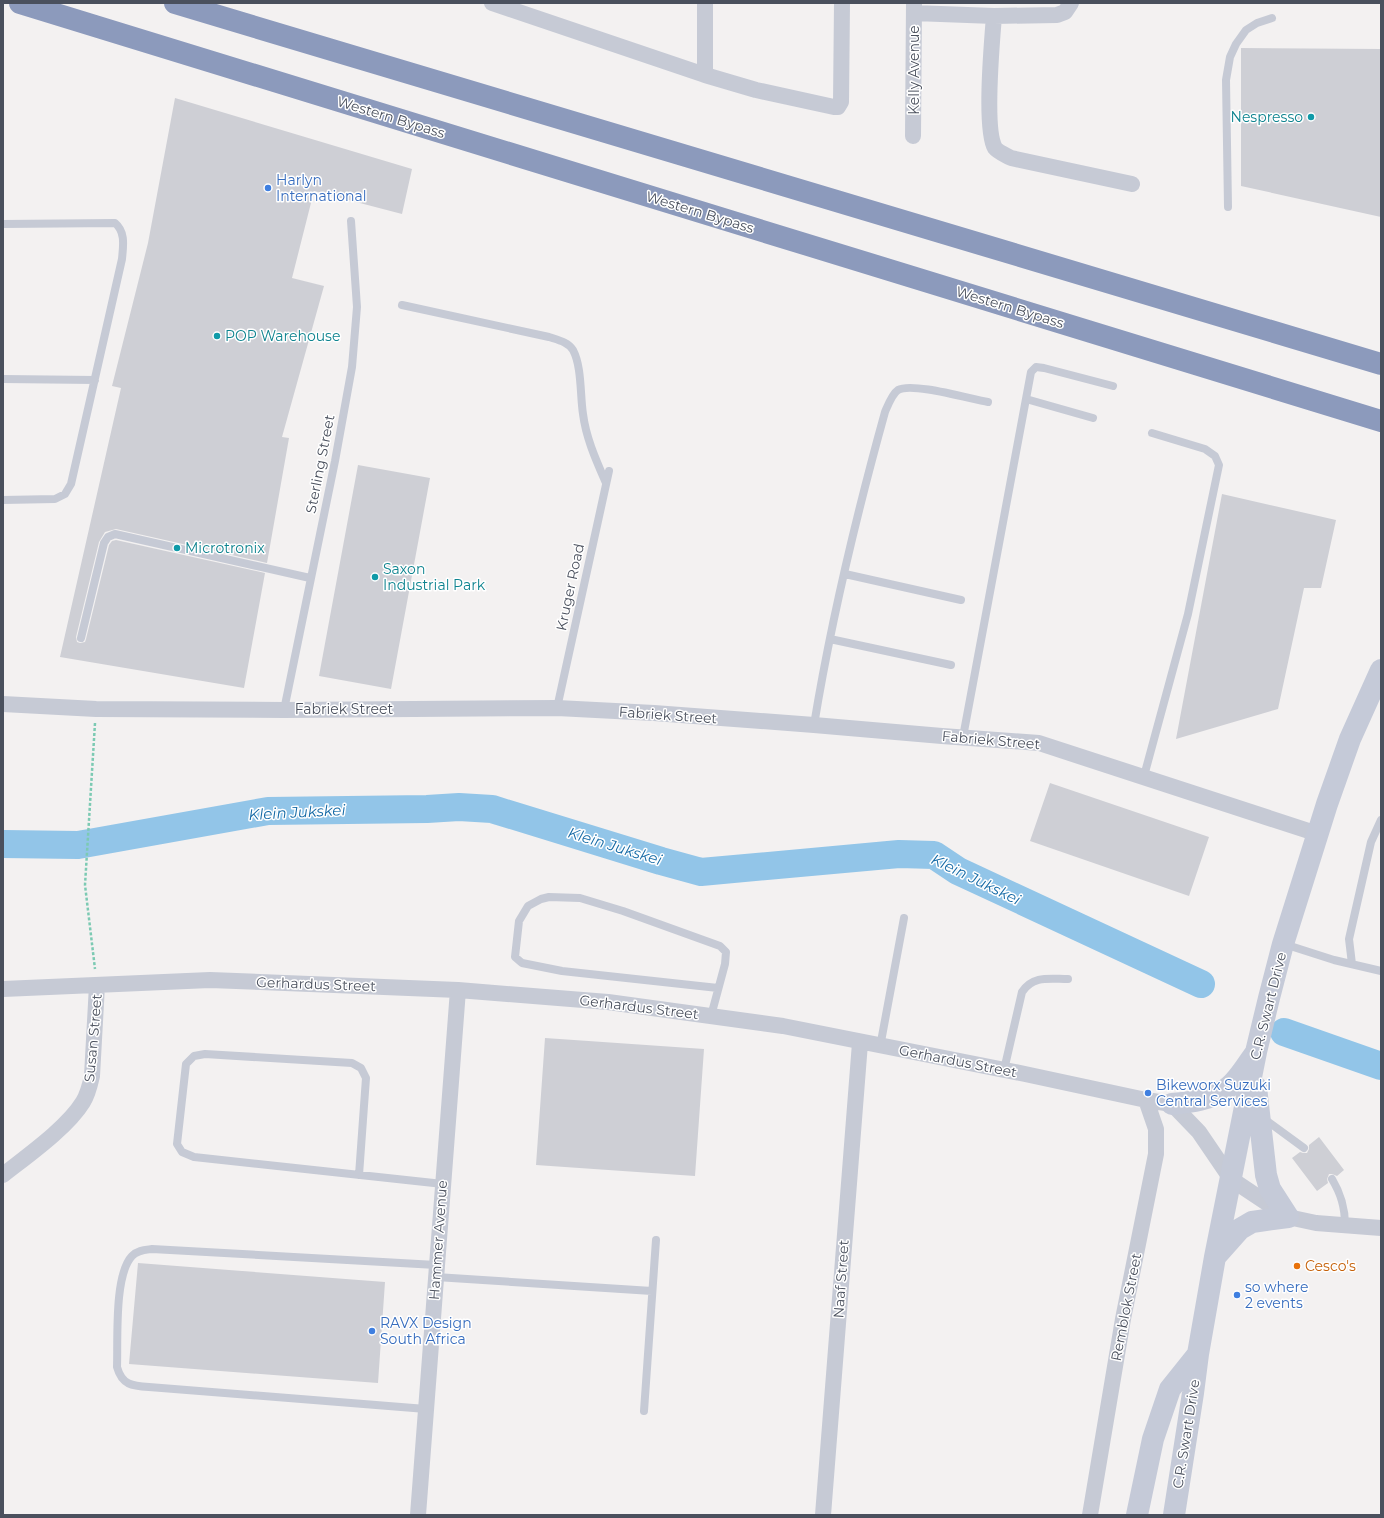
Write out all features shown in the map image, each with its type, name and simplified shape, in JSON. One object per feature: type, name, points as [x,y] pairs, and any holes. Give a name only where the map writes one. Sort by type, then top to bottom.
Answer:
[{"type":"highway","name":"Western Bypass","points":[[20,3],[1381,421]]},
{"type":"highway","points":[[175,3],[1381,364]]},
{"type":"street","points":[[492,3],[704,75],[756,90],[834,107],[838,107],[841,102],[842,3]]},
{"type":"street","points":[[704,75],[705,3]]},
{"type":"street","points":[[914,8],[994,16],[1057,15],[1065,12],[1071,3]]},
{"type":"street","name":"Kelly Avenue","points":[[913,136],[914,8]]},
{"type":"street","points":[[994,16],[991,44],[990,135],[996,149],[1011,158],[1132,184]]},
{"type":"street","name":"C.R. Swart Drive","points":[[1174,1515],[1198,1354],[1215,1257],[1255,1058],[1283,944],[1318,834],[1350,739],[1381,670]]},
{"type":"street","name":"Fabriek Street","points":[[3,704],[96,709],[284,710],[557,708],[654,713],[1039,743],[1318,834]]},
{"type":"street","name":"Gerhardus Street","points":[[3,989],[210,980],[458,990],[608,1002],[783,1026],[880,1047],[1172,1104]]},
{"type":"street","name":"Susan Street","points":[[3,1175],[71,1118],[83,1102],[89,1089],[92,1076],[97,985]]},
{"type":"street","name":"Hammer Avenue","points":[[418,1515],[458,990]]},
{"type":"street","name":"Naaf Street","points":[[823,1515],[860,1042]]},
{"type":"street","points":[[1172,1104],[1197,1102],[1214,1096],[1227,1089],[1255,1058]]},
{"type":"street","points":[[1255,1058],[1259,1116],[1266,1175],[1270,1189],[1288,1217]]},
{"type":"street","name":"Remblok Street","points":[[1090,1515],[1123,1318],[1156,1154],[1156,1129],[1146,1100]]},
{"type":"street","points":[[1172,1104],[1199,1132],[1231,1179],[1288,1217]]},
{"type":"street","points":[[1215,1257],[1240,1229],[1252,1222],[1288,1217],[1316,1223],[1381,1228]]},
{"type":"street","name":"C.R. Swart Drive","points":[[1137,1515],[1152,1439],[1170,1389],[1198,1354]]},
{"type":"lane","points":[[1228,207],[1226,80],[1230,57],[1236,44],[1246,30],[1257,23],[1272,18]]},
{"type":"lane","name":"Sterling Street","points":[[284,710],[343,419],[352,360],[357,307],[357,281],[351,222]]},
{"type":"lane","points":[[3,224],[115,223],[122,231],[122,259],[71,484],[65,494],[55,499],[3,500]]},
{"type":"lane","points":[[402,305],[549,337],[568,344],[573,350],[577,362],[586,429],[591,447],[606,483]]},
{"type":"lane","points":[[963,737],[1031,372],[1036,367],[1044,368],[1113,386]]},
{"type":"lane","points":[[3,379],[95,380]]},
{"type":"lane","points":[[814,725],[830,640],[873,455],[885,412],[898,391],[906,388],[925,389],[988,402]]},
{"type":"lane","points":[[1026,399],[1093,418]]},
{"type":"lane","points":[[1144,776],[1188,614],[1219,465],[1215,456],[1206,449],[1152,432]]},
{"type":"lane","name":"Kruger Road","points":[[557,708],[609,471]]},
{"type":"lane","points":[[81,638],[104,543],[108,537],[115,534],[310,578]]},
{"type":"lane","points":[[845,574],[961,600]]},
{"type":"lane","points":[[830,640],[951,665]]},
{"type":"lane","points":[[1352,964],[1349,939],[1371,842],[1381,820]]},
{"type":"lane","points":[[711,1016],[725,964],[726,952],[724,948],[710,941],[580,898],[541,898],[528,906],[519,921],[515,957],[522,963],[562,971],[718,988]]},
{"type":"lane","points":[[880,1047],[904,918]]},
{"type":"lane","points":[[1283,944],[1381,971]]},
{"type":"lane","points":[[1004,1070],[1022,992],[1025,986],[1038,978],[1068,979]]},
{"type":"lane","points":[[359,1175],[366,1078],[361,1068],[352,1063],[205,1054],[194,1056],[186,1064],[177,1144],[182,1152],[194,1157],[359,1175],[443,1184]]},
{"type":"lane","points":[[1259,1116],[1304,1148]]},
{"type":"lane","points":[[1332,1180],[1340,1192],[1343,1201],[1345,1225]]},
{"type":"lane","points":[[644,1411],[656,1240]]},
{"type":"lane","points":[[426,1409],[150,1387],[130,1384],[119,1375],[117,1367],[120,1295],[124,1270],[133,1255],[140,1251],[152,1249],[436,1271],[475,1280],[652,1291]]},
{"type":"path","points":[[96,709],[85,885],[97,985]]},
{"type":"building","name":"Nespresso","points":[[1241,48],[1381,49],[1381,217],[1241,186]]},
{"type":"building","points":[[175,98],[412,169],[402,214],[314,191],[292,278],[324,286],[282,437],[289,438],[267,563],[116,529],[105,532],[99,542],[76,637],[77,642],[80,643],[85,642],[86,639],[109,545],[112,541],[116,540],[265,573],[244,688],[60,657],[121,388],[112,386],[148,243]]},
{"type":"building","name":"Saxon Industrial Park","points":[[358,465],[430,478],[391,689],[319,676]]},
{"type":"building","points":[[1222,494],[1336,520],[1321,588],[1304,588],[1278,709],[1176,739]]},
{"type":"building","points":[[1050,783],[1209,837],[1189,896],[1030,841]]},
{"type":"building","points":[[545,1038],[704,1049],[695,1176],[536,1165]]},
{"type":"building","points":[[1319,1137],[1344,1170],[1337,1176],[1329,1174],[1327,1179],[1328,1183],[1317,1191],[1292,1158],[1300,1152],[1307,1153],[1309,1145]]},
{"type":"building","points":[[138,1263],[385,1282],[378,1383],[129,1364]]},
{"type":"waterway","name":"Klein Jukskei","points":[[3,844],[78,845],[268,811],[427,809],[459,807],[492,809],[701,872],[899,854],[934,855],[958,871],[1201,984]]},
{"type":"waterway","name":"Klein Jukskei","points":[[1284,1032],[1381,1066]]},
{"type":"place","name":"Nespresso","points":[[1311,117]]},
{"type":"place","name":"Harlyn International","points":[[268,188]]},
{"type":"place","name":"POP Warehouse","points":[[217,336]]},
{"type":"place","name":"Microtronix","points":[[177,548]]},
{"type":"place","name":"Saxon Industrial Park","points":[[375,577]]},
{"type":"place","name":"Bikeworx Suzuki Central Services","points":[[1148,1093]]},
{"type":"place","name":"Cesco's","points":[[1297,1266]]},
{"type":"place","name":"so where 2 events","points":[[1237,1295]]},
{"type":"place","name":"RAVX Design South Africa","points":[[372,1331]]}]
